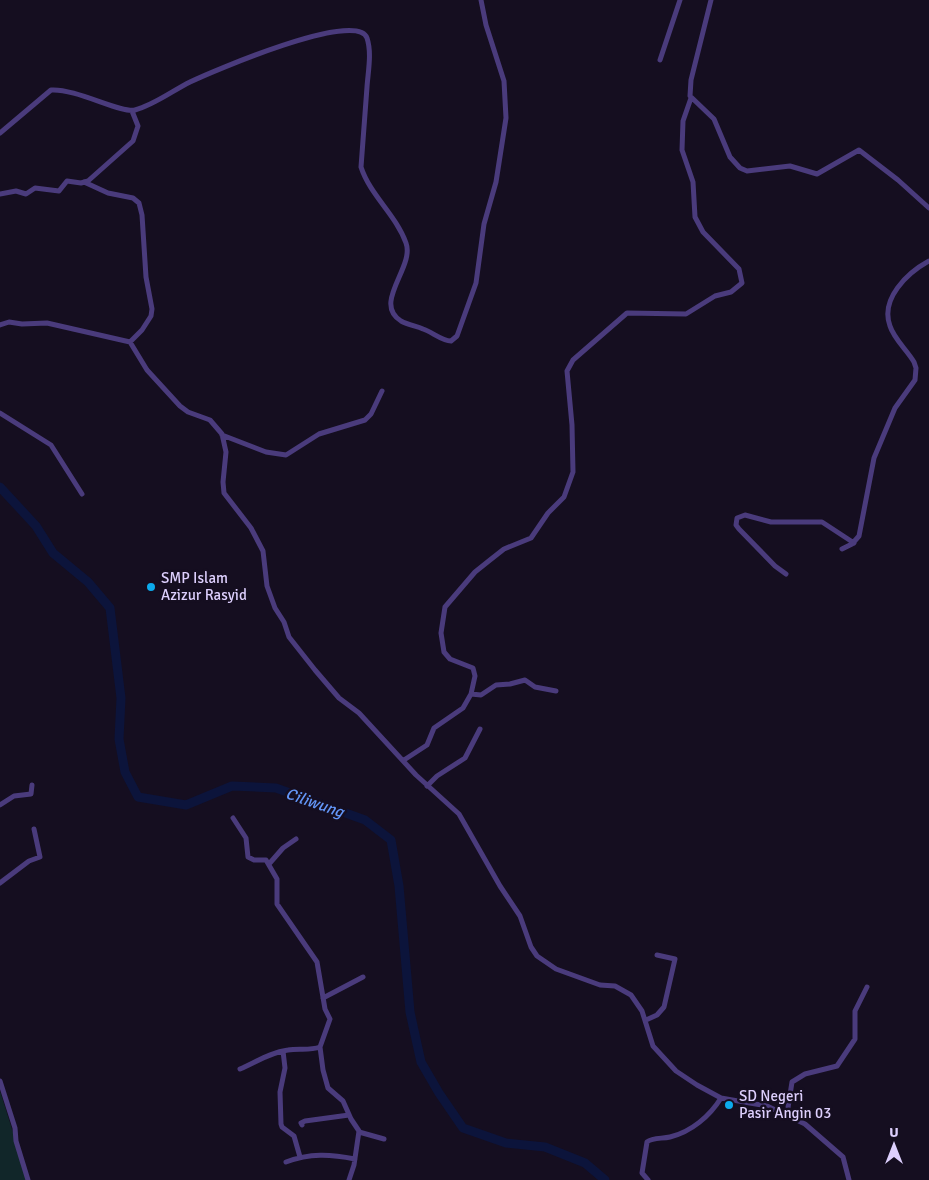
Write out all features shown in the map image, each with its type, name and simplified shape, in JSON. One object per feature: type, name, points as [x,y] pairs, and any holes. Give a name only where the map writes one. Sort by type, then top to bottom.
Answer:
[{"type":"street","points":[[0,133],[51,90],[88,96],[132,110],[213,72],[288,44],[333,32],[355,29],[362,31],[367,38],[369,62],[361,167],[366,180],[403,235],[408,253],[392,294],[392,309],[397,318],[403,322],[428,330],[446,341],[451,341],[456,336],[476,283],[483,231],[496,182],[506,118],[504,81],[486,25],[481,0]]},
{"type":"street","points":[[660,60],[680,0]]},
{"type":"street","points":[[404,760],[426,746],[436,727],[463,708],[471,694],[475,676],[473,668],[450,660],[444,652],[441,636],[444,611],[449,600],[482,566],[504,549],[531,538],[548,513],[565,496],[573,472],[571,411],[566,378],[571,362],[627,313],[686,314],[712,298],[731,292],[742,283],[741,272],[738,267],[706,236],[696,220],[693,182],[682,154],[683,120],[691,98],[691,80],[711,0]]},
{"type":"street","points":[[691,98],[714,119],[730,157],[743,170],[790,166],[818,174],[859,150],[898,180],[929,208]]},
{"type":"street","points":[[84,182],[92,178],[133,141],[138,126],[132,110]]},
{"type":"street","points":[[0,194],[16,191],[26,194],[35,188],[57,191],[61,190],[67,181],[84,182],[99,190],[133,198],[141,208],[146,277],[152,309],[145,326],[130,342]]},
{"type":"street","points":[[842,549],[854,543],[862,528],[874,458],[893,412],[912,385],[916,374],[914,362],[890,328],[887,314],[890,302],[902,283],[929,261]]},
{"type":"street","points":[[0,325],[9,322],[22,324],[47,323],[130,342],[147,370],[180,406],[188,412],[210,420],[222,435],[226,455],[223,482],[224,493],[251,528],[263,551],[267,586],[289,637],[326,684],[359,713],[427,786],[450,805],[464,821],[500,886],[518,912],[531,946],[540,960],[548,966],[567,974],[623,990],[637,1002],[646,1020],[653,1046],[669,1064],[686,1078],[721,1098],[759,1103],[786,1114],[816,1133],[843,1157],[849,1180]]},
{"type":"street","points":[[222,435],[266,452],[286,455],[319,434],[365,420],[371,414],[382,391]]},
{"type":"street","points":[[0,413],[52,445],[82,494]]},
{"type":"street","points":[[786,574],[775,566],[739,529],[736,525],[737,518],[746,515],[771,522],[822,522],[854,543]]},
{"type":"street","points":[[471,694],[481,695],[496,684],[510,684],[523,680],[535,687],[556,691]]},
{"type":"street","points":[[427,786],[436,776],[465,758],[480,729]]},
{"type":"street","points":[[0,805],[14,796],[31,794],[32,785]]},
{"type":"street","points":[[234,818],[246,838],[248,858],[254,860],[264,859],[269,864],[278,883],[276,902],[314,955],[319,969],[323,998],[330,1022],[320,1047],[322,1064],[328,1088],[343,1101],[359,1132],[355,1159],[349,1180]]},
{"type":"street","points":[[0,883],[29,861],[40,857],[34,829]]},
{"type":"street","points":[[269,864],[283,848],[296,839]]},
{"type":"street","points":[[646,1020],[658,1015],[664,1007],[675,959],[657,955]]},
{"type":"street","points":[[323,998],[363,977]]},
{"type":"street","points":[[786,1114],[792,1082],[805,1074],[837,1066],[855,1039],[855,1011],[867,987]]},
{"type":"street","points":[[240,1070],[283,1051],[320,1047]]},
{"type":"street","points":[[283,1051],[285,1068],[280,1092],[281,1124],[282,1127],[294,1136],[300,1157]]},
{"type":"street","points":[[0,1081],[10,1110],[16,1141],[28,1180]]},
{"type":"street","points":[[648,1180],[642,1173],[647,1142],[672,1137],[691,1128],[714,1110],[721,1098]]},
{"type":"street","points":[[302,1125],[301,1123],[304,1121],[349,1115]]},
{"type":"street","points":[[359,1132],[384,1140]]},
{"type":"street","points":[[286,1162],[300,1157],[322,1154],[355,1159]]},
{"type":"green space","points":[[0,1091],[28,1180],[0,1180]]},
{"type":"waterway","name":"Ciliwung","points":[[0,487],[36,526],[53,553],[88,582],[110,608],[121,698],[119,739],[125,772],[138,797],[186,805],[232,786],[276,788],[365,820],[391,840],[399,886],[410,1012],[421,1062],[439,1093],[463,1128],[506,1143],[545,1147],[585,1163],[605,1180]]},
{"type":"place","name":"SMP Islam Azizur Rasyid","points":[[151,587]]},
{"type":"place","name":"SD Negeri Pasir Angin 03","points":[[729,1105]]}]
